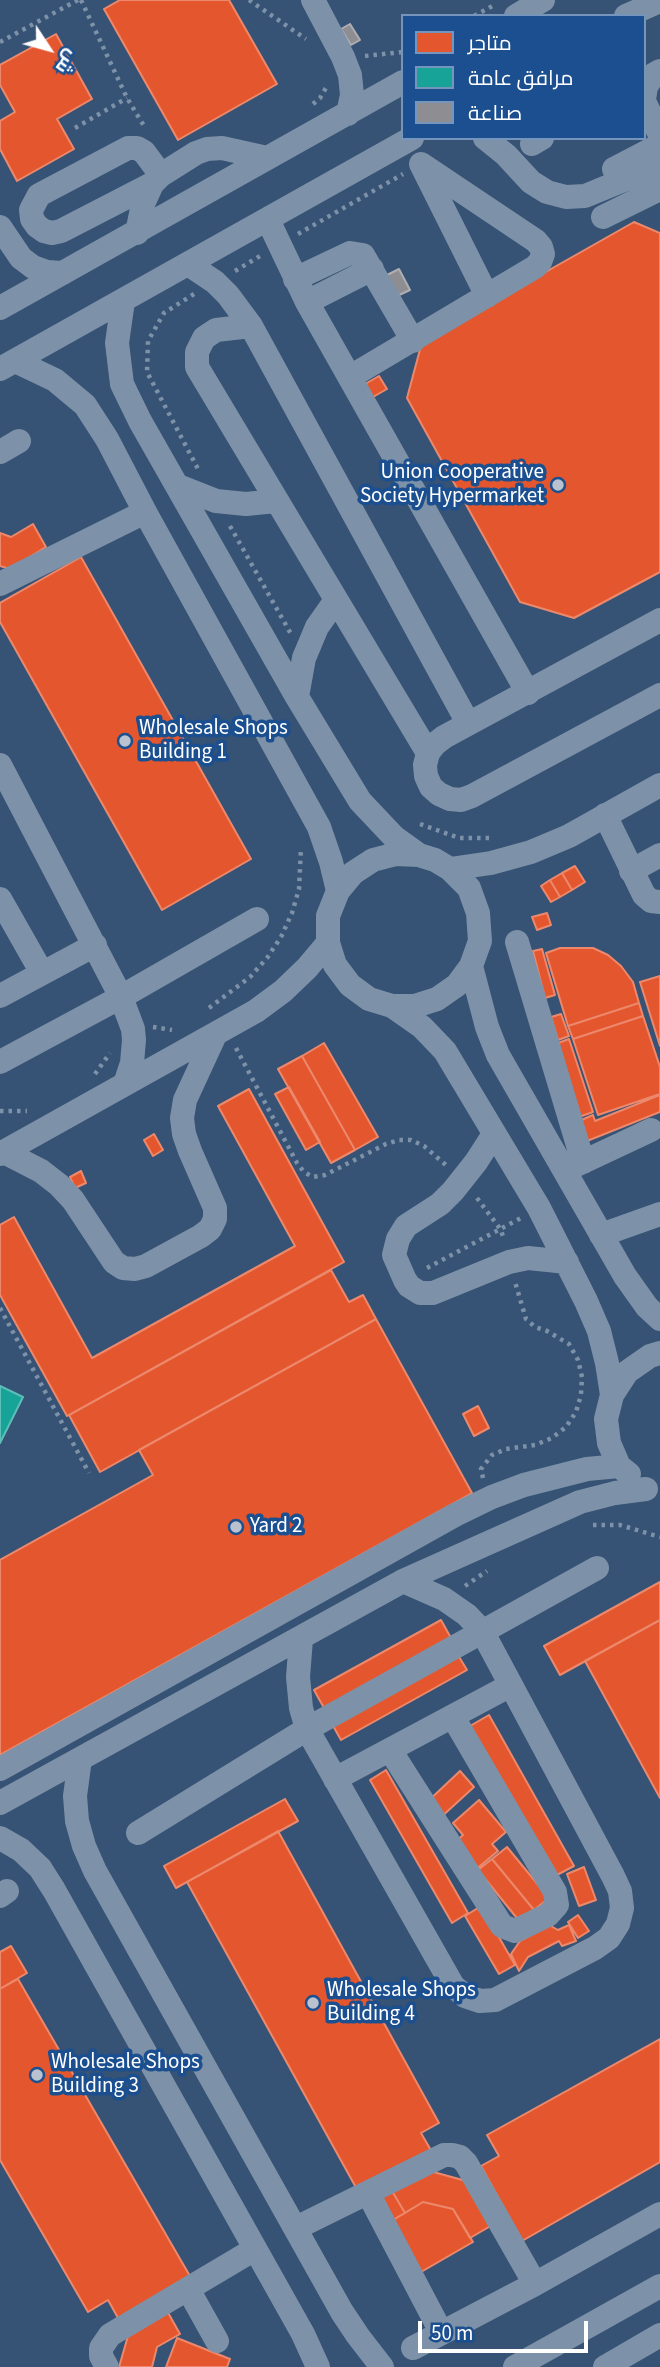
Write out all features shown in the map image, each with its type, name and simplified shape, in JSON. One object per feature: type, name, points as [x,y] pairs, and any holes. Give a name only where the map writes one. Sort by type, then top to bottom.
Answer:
[{"type":"street","points":[[313,0],[350,75],[352,95],[348,114]]},
{"type":"street","points":[[519,14],[543,0]]},
{"type":"street","points":[[631,14],[660,1]]},
{"type":"street","points":[[646,87],[653,75],[660,71]]},
{"type":"street","points":[[0,308],[401,83]]},
{"type":"street","points":[[646,104],[660,135]]},
{"type":"street","points":[[8,365],[410,140],[486,296]]},
{"type":"street","points":[[487,140],[531,182],[547,192],[566,197],[585,196],[660,165]]},
{"type":"street","points":[[530,140],[524,158],[538,173],[556,182],[577,185],[597,179],[660,145]]},
{"type":"street","points":[[156,180],[144,152],[137,148],[128,148],[39,195],[31,210],[33,219],[44,231],[61,231],[156,180],[207,149],[222,148],[267,158]]},
{"type":"street","points":[[350,377],[534,267],[543,254],[541,247],[421,164]]},
{"type":"street","points":[[136,233],[143,204],[156,180]]},
{"type":"street","points":[[603,217],[660,189]]},
{"type":"street","points":[[268,220],[307,302],[528,693]]},
{"type":"street","points":[[0,227],[20,258],[47,272],[63,273]]},
{"type":"street","points":[[295,279],[350,253],[363,256],[413,341]]},
{"type":"street","points":[[188,264],[215,282],[251,326],[468,723]]},
{"type":"street","points":[[307,302],[372,269]]},
{"type":"street","points":[[123,301],[117,343],[122,384],[140,421],[297,697],[360,801],[394,837],[419,855]]},
{"type":"street","points":[[251,326],[216,330],[204,338],[197,352],[197,367],[428,753]]},
{"type":"street","points":[[8,365],[55,380],[85,405],[107,439],[319,827],[338,891]]},
{"type":"street","points":[[178,486],[216,501],[246,504],[276,500]]},
{"type":"street","points":[[0,584],[145,512]]},
{"type":"street","points":[[297,697],[304,658],[317,627],[336,600]]},
{"type":"street","points":[[660,620],[468,723],[435,744],[428,753],[426,776],[431,787],[439,794],[461,800],[660,695]]},
{"type":"street","points":[[0,765],[95,945],[134,1029],[132,1063],[125,1084]]},
{"type":"street","points":[[450,869],[491,863],[531,852],[569,836],[660,785]]},
{"type":"street","points":[[605,815],[644,895],[651,901],[660,902]]},
{"type":"street","points":[[396,854],[419,855],[450,869],[469,888],[478,913],[480,941],[471,966],[457,985],[438,999],[415,1006],[392,1006],[369,999],[350,985],[335,965],[328,943],[328,916],[338,891],[353,873],[373,860],[396,854]]},
{"type":"street","points":[[631,871],[660,855]]},
{"type":"street","points":[[4,914],[42,973]]},
{"type":"street","points":[[0,1062],[257,919]]},
{"type":"street","points":[[517,942],[573,1166],[601,1235],[625,1276],[647,1307],[660,1319]]},
{"type":"street","points":[[215,1035],[185,1100],[182,1118],[184,1135],[215,1208],[215,1219],[210,1229],[201,1236],[146,1266],[123,1268],[114,1262],[73,1200],[59,1185],[7,1145],[125,1084],[256,1011],[283,991],[328,943]]},
{"type":"street","points":[[0,996],[95,945]]},
{"type":"street","points":[[471,966],[487,1027],[498,1055],[573,1166]]},
{"type":"street","points":[[392,1006],[422,1027],[445,1051],[539,1208],[599,1331],[612,1395]]},
{"type":"street","points":[[573,1166],[651,1130]]},
{"type":"street","points":[[494,1134],[453,1191],[440,1204],[406,1227],[398,1239],[394,1255],[405,1280],[420,1293],[433,1293],[509,1262],[528,1258],[567,1262]]},
{"type":"street","points":[[601,1235],[660,1214]]},
{"type":"street","points":[[653,1491],[619,1466],[609,1444],[606,1419],[612,1395],[627,1372],[650,1356],[660,1353]]},
{"type":"street","points":[[0,1769],[455,1515],[492,1497],[534,1482],[587,1469],[619,1466]]},
{"type":"street","points":[[0,1803],[403,1581],[580,1502],[615,1493],[653,1491]]},
{"type":"street","points":[[138,1833],[307,1729],[597,1568]]},
{"type":"street","points":[[301,1639],[298,1677],[300,1708],[307,1729],[453,1986],[466,1996],[480,2001],[495,2000],[595,1948],[609,1938],[618,1924],[622,1908],[620,1891],[482,1631],[467,1615],[444,1600],[403,1581]]},
{"type":"street","points":[[334,1779],[511,1685]]},
{"type":"street","points":[[390,1750],[502,1926],[515,1931],[548,1915],[557,1905],[555,1892],[453,1717]]},
{"type":"street","points":[[80,1759],[75,1796],[77,1821],[95,1871],[348,2320],[382,2367]]},
{"type":"street","points":[[0,1838],[21,1850],[40,1868],[54,1889],[303,2334],[318,2367]]},
{"type":"street","points":[[296,2228],[444,2155],[460,2157],[466,2163],[535,2284]]},
{"type":"street","points":[[368,2193],[441,2332]]},
{"type":"street","points":[[413,2348],[660,2214]]},
{"type":"street","points":[[107,2367],[101,2356],[104,2340],[256,2249]]},
{"type":"street","points":[[515,2367],[660,2286]]},
{"type":"street","points":[[188,2290],[217,2341]]},
{"type":"street","points":[[605,2367],[659,2338]]},
{"type":"path","points":[[0,42],[80,0],[127,98],[149,133]]},
{"type":"path","points":[[249,0],[309,41]]},
{"type":"path","points":[[478,14],[502,0]]},
{"type":"path","points":[[75,128],[127,98]]},
{"type":"path","points":[[304,658],[147,372],[148,341],[164,313],[421,164]]},
{"type":"path","points":[[413,819],[423,826],[459,838],[497,838]]},
{"type":"path","points":[[405,1280],[539,1208]]},
{"type":"path","points":[[0,1308],[2,1317],[89,1473]]},
{"type":"path","points":[[582,1526],[620,1525],[660,1537]]},
{"type":"path","points":[[444,1600],[489,1570]]},
{"type":"building: متاجر","points":[[120,0],[229,0],[277,84],[178,140],[104,9]]},
{"type":"building: متاجر","points":[[56,34],[92,99],[57,119],[74,149],[17,181],[0,149],[0,121],[15,112],[0,85],[0,65]]},
{"type":"building: متاجر","name":"Union Cooperative Society Hypermarket","points":[[634,222],[660,233],[660,572],[574,618],[520,602],[407,398],[422,342]]},
{"type":"building: متاجر","points":[[379,376],[387,389],[373,397],[365,384]]},
{"type":"building: متاجر","points":[[33,524],[46,547],[10,569],[0,566],[0,533],[11,537]]},
{"type":"building: متاجر","name":"Wholesale Shops Building 1","points":[[81,557],[251,859],[162,910],[0,622],[0,603]]},
{"type":"building: متاجر","points":[[575,866],[585,882],[572,890],[562,873]]},
{"type":"building: متاجر","points":[[562,873],[572,890],[560,897],[550,880]]},
{"type":"building: متاجر","points":[[550,880],[560,897],[551,902],[541,886]]},
{"type":"building: متاجر","points":[[547,913],[551,925],[537,930],[532,917]]},
{"type":"building: متاجر","points":[[560,948],[593,948],[608,955],[633,982],[639,1003],[568,1026],[546,953]]},
{"type":"building: متاجر","points":[[542,949],[555,995],[545,998],[533,951]]},
{"type":"building: متاجر","points":[[660,976],[660,1046],[640,982]]},
{"type":"building: متاجر","points":[[639,1003],[643,1016],[573,1039],[568,1026]]},
{"type":"building: متاجر","points":[[561,1014],[569,1036],[558,1040],[551,1017]]},
{"type":"building: متاجر","points":[[643,1016],[660,1067],[660,1094],[598,1115],[573,1039]]},
{"type":"building: متاجر","points":[[569,1039],[593,1112],[579,1117],[555,1044]]},
{"type":"building: متاجر","points":[[324,1043],[378,1137],[355,1150],[302,1056]]},
{"type":"building: متاجر","points":[[302,1056],[355,1150],[331,1163],[278,1069]]},
{"type":"building: متاجر","points":[[289,1087],[320,1142],[306,1150],[275,1094]]},
{"type":"building: متاجر","points":[[249,1089],[344,1262],[67,1416],[0,1295],[0,1225],[14,1217],[92,1358],[295,1246],[218,1106]]},
{"type":"building: متاجر","points":[[660,1095],[660,1112],[587,1141],[579,1121],[593,1115],[595,1121]]},
{"type":"building: متاجر","points":[[154,1134],[163,1150],[153,1156],[144,1140]]},
{"type":"building: متاجر","points":[[81,1171],[86,1183],[75,1188],[70,1177]]},
{"type":"building: متاجر","points":[[331,1270],[349,1302],[363,1295],[376,1319],[100,1472],[69,1415]]},
{"type":"building: متاجر","name":"Yard 2","points":[[376,1319],[472,1493],[0,1755],[0,1560],[153,1475],[139,1450]]},
{"type":"building: متاجر","points":[[478,1406],[489,1428],[474,1436],[463,1414]]},
{"type":"building: متاجر","points":[[660,1582],[660,1620],[560,1675],[544,1646]]},
{"type":"building: متاجر","points":[[441,1620],[451,1638],[324,1708],[314,1690]]},
{"type":"building: متاجر","points":[[660,1620],[660,1798],[585,1661]]},
{"type":"building: متاجر","points":[[458,1655],[467,1670],[341,1740],[332,1724]]},
{"type":"building: متاجر","points":[[489,1715],[574,1866],[555,1876],[470,1726]]},
{"type":"building: متاجر","points":[[386,1770],[468,1913],[452,1923],[370,1780]]},
{"type":"building: متاجر","points":[[460,1771],[474,1787],[439,1819],[425,1804]]},
{"type":"building: متاجر","points":[[285,1799],[298,1821],[176,1888],[164,1866]]},
{"type":"building: متاجر","points":[[479,1800],[506,1832],[492,1844],[498,1851],[474,1871],[452,1845],[463,1835],[453,1823]]},
{"type":"building: متاجر","name":"Wholesale Shops Building 4","points":[[278,1831],[439,2123],[421,2133],[432,2152],[359,2193],[187,1882]]},
{"type":"building: متاجر","points":[[507,1847],[549,1898],[534,1910],[492,1859]]},
{"type":"building: متاجر","points":[[492,1859],[534,1910],[520,1922],[478,1870]]},
{"type":"building: متاجر","points":[[584,1867],[596,1900],[579,1906],[567,1874]]},
{"type":"building: متاجر","points":[[481,1906],[515,1965],[499,1974],[465,1916]]},
{"type":"building: متاجر","points":[[578,1915],[589,1931],[578,1938],[568,1922]]},
{"type":"building: متاجر","points":[[549,1925],[558,1930],[569,1925],[576,1941],[562,1946],[559,1941],[528,1957],[519,1971],[511,1954],[520,1941]]},
{"type":"building: متاجر","points":[[11,1946],[27,1973],[0,1989],[0,1952]]},
{"type":"building: متاجر","name":"Wholesale Shops Building 3","points":[[18,1979],[194,2283],[122,2325],[108,2300],[88,2312],[0,2160],[0,1989]]},
{"type":"building: متاجر","points":[[660,2039],[660,2162],[522,2241],[481,2166],[499,2156],[487,2135]]},
{"type":"building: متاجر","points":[[426,2170],[470,2182],[494,2224],[470,2238],[453,2209],[423,2202],[405,2213],[392,2191]]},
{"type":"building: متاجر","points":[[392,2191],[405,2213],[393,2220],[380,2197]]},
{"type":"building: متاجر","points":[[423,2202],[453,2209],[473,2242],[421,2272],[393,2220]]},
{"type":"building: متاجر","points":[[166,2309],[180,2334],[157,2347],[152,2367],[119,2367],[130,2329]]},
{"type":"building: متاجر","points":[[177,2338],[230,2359],[227,2367],[166,2367]]},
{"type":"building: مرافق عامة","points":[[0,1386],[23,1397],[0,1443]]},
{"type":"building: صناعة","points":[[350,24],[360,40],[351,45],[341,29]]},
{"type":"building: صناعة","points":[[399,269],[410,290],[397,296],[387,275]]},
{"type":"place","name":"Union Cooperative Society Hypermarket","points":[[558,485]]},
{"type":"place","name":"Wholesale Shops Building 1","points":[[125,741]]},
{"type":"place","name":"Yard 2","points":[[236,1527]]},
{"type":"place","name":"Wholesale Shops Building 4","points":[[313,2003]]},
{"type":"place","name":"Wholesale Shops Building 3","points":[[37,2075]]}]
